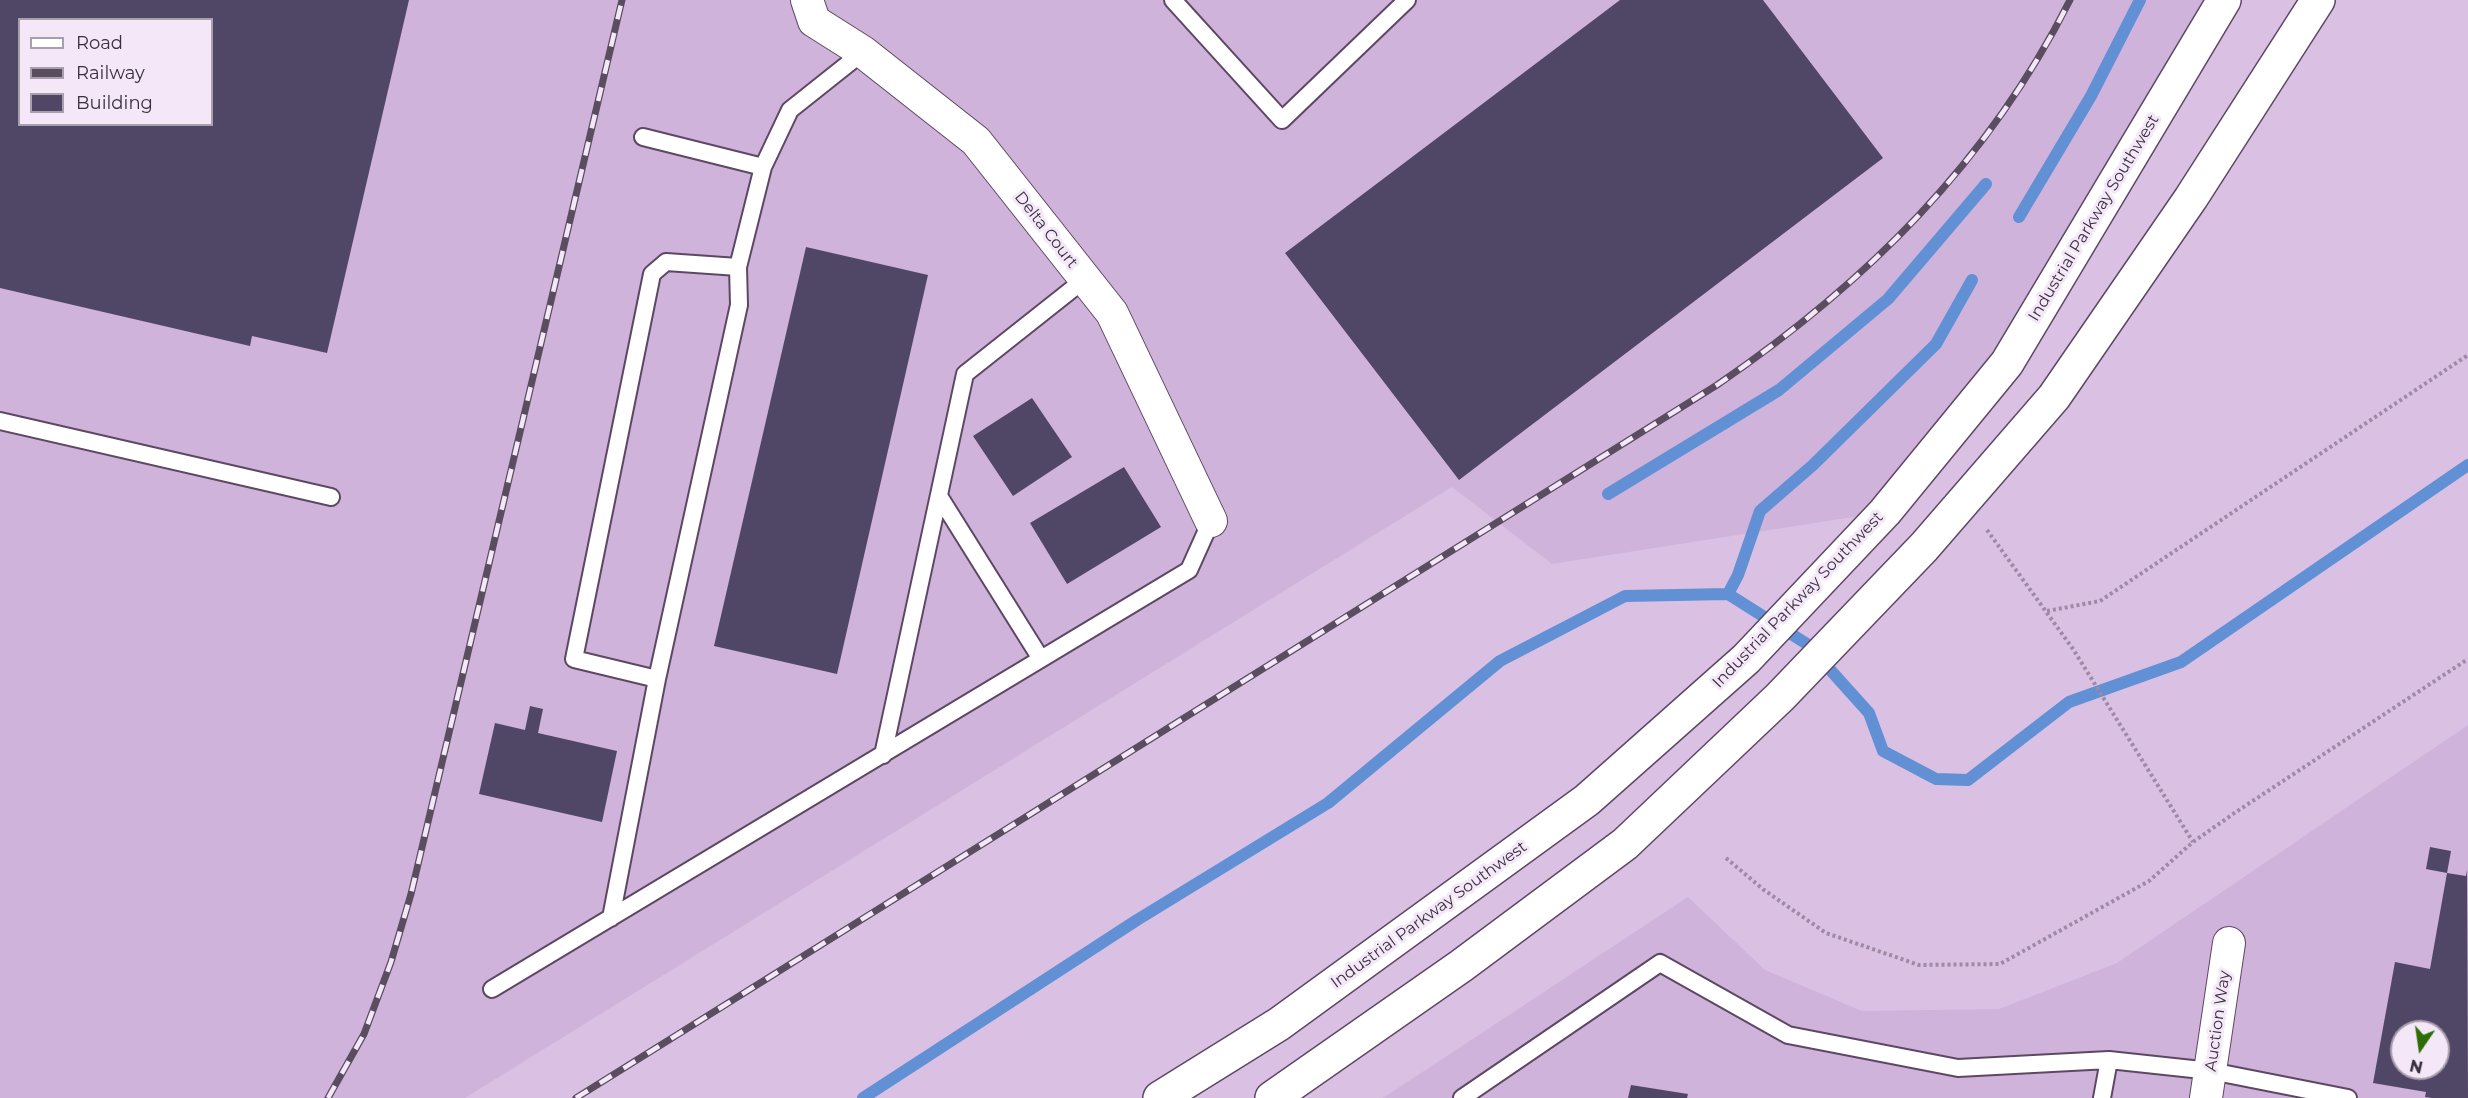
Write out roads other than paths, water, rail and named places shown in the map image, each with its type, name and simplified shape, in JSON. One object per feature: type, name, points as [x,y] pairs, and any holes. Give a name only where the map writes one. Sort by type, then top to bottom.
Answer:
[{"type":"main road","name":"Industrial Parkway Southwest","points":[[1160,1098],[1279,1024],[1587,800],[1746,659],[1885,512],[2007,363],[2224,0]]},
{"type":"main road","points":[[1272,1098],[1452,972],[1625,844],[1780,697],[1924,547],[2054,398],[2191,198],[2318,0]]},
{"type":"street","name":"Delta Court","points":[[807,0],[814,21],[863,52],[976,141],[1112,313],[1211,521]]},
{"type":"street","name":"Auction Way","points":[[2209,1084],[2229,944]]},
{"type":"lane","points":[[1173,0],[1282,120],[1407,0]]},
{"type":"lane","points":[[611,918],[657,679],[740,305],[738,267],[764,166],[790,110],[863,52]]},
{"type":"lane","points":[[643,137],[764,166]]},
{"type":"lane","points":[[657,679],[574,659],[652,274],[666,262],[738,267]]},
{"type":"lane","points":[[883,755],[965,374],[1085,279]]},
{"type":"lane","points":[[0,421],[331,497]]},
{"type":"lane","points":[[939,496],[1041,659]]},
{"type":"lane","points":[[492,990],[1189,570],[1211,521]]},
{"type":"lane","points":[[1462,1098],[1659,963],[1788,1035],[1958,1068],[2109,1060],[2209,1084],[2348,1098]]},
{"type":"lane","points":[[2102,1098],[2109,1060]]},
{"type":"waterway","points":[[2019,217],[2091,96],[2140,0]]},
{"type":"waterway","points":[[1608,494],[1779,390],[1888,299],[1986,184]]},
{"type":"waterway","points":[[1728,594],[1738,575],[1760,511],[1813,465],[1936,344],[1972,280]]},
{"type":"waterway","points":[[863,1098],[1137,920],[1328,803],[1500,661],[1625,596],[1728,594],[1807,644],[1869,713],[1883,751],[1936,779],[1968,780],[2069,702],[2181,662],[2468,465]]},
{"type":"railway","points":[[328,1098],[364,1034],[391,962],[411,894],[622,0]]},
{"type":"railway","points":[[576,1098],[1717,385],[1772,346],[1873,261],[1962,167],[2001,115],[2037,59],[2070,0]]}]
